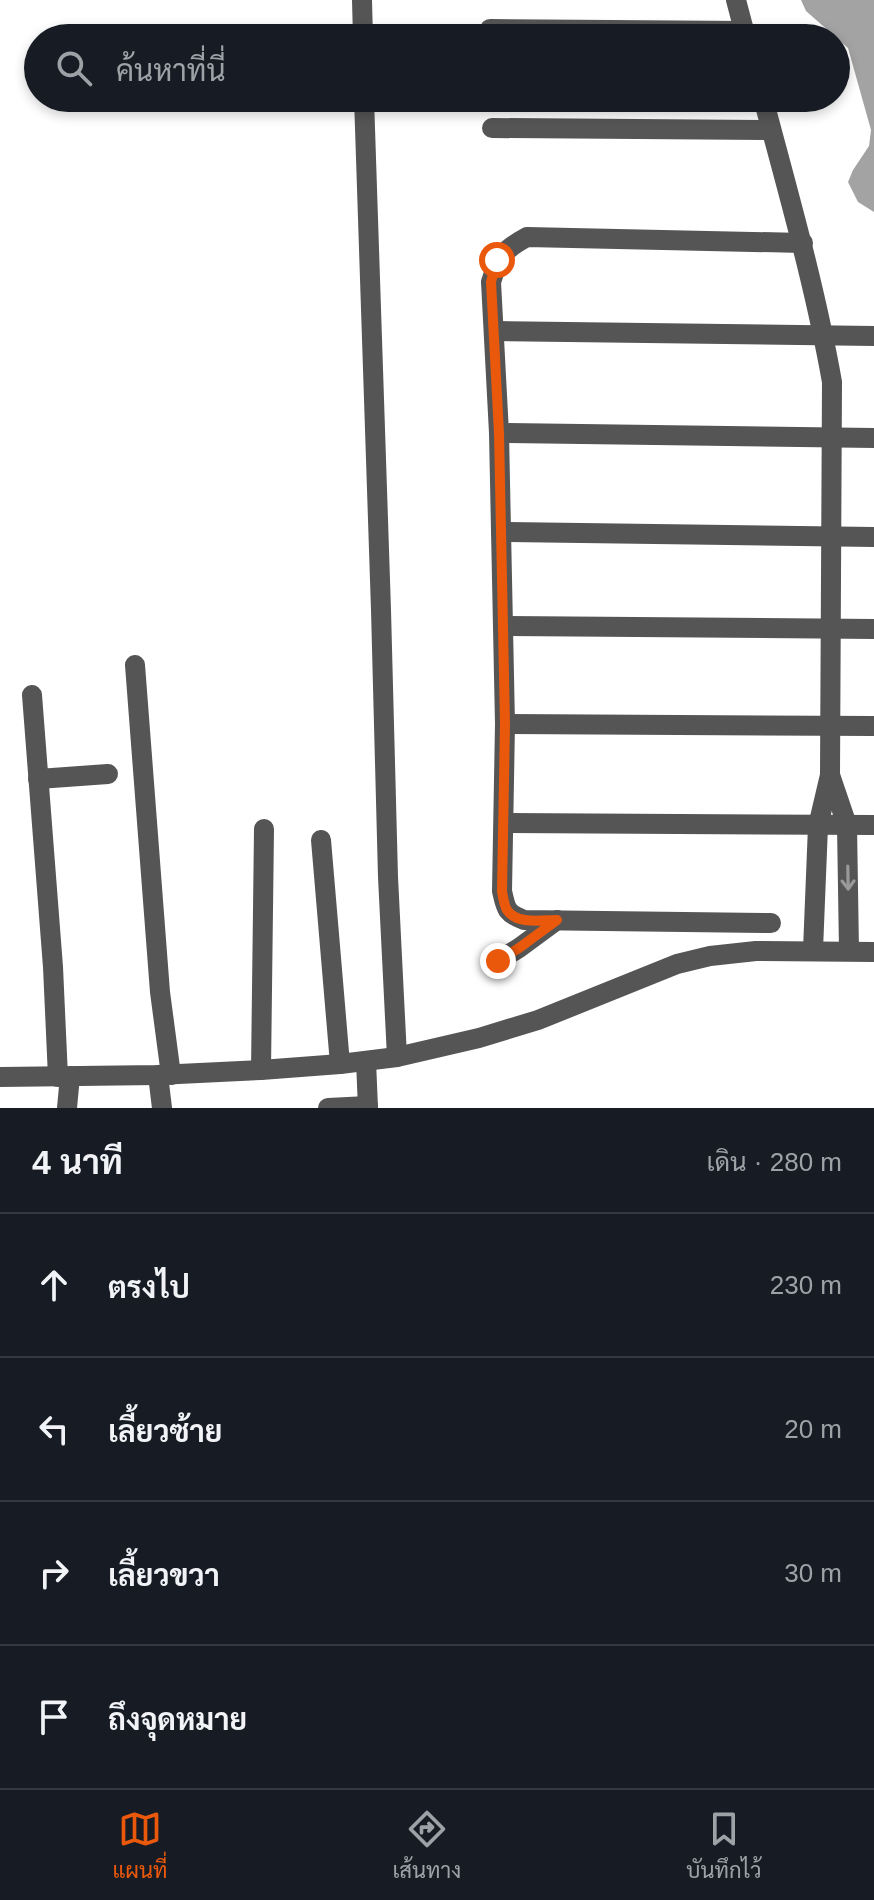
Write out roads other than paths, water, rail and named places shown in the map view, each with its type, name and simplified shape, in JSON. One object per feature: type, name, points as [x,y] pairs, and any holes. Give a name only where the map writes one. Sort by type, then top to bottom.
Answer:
[{"type":"street","points":[[362,0],[363,24]]},
{"type":"street","points":[[736,0],[743,24]]},
{"type":"street","points":[[364,112],[388,877],[397,1057]]},
{"type":"street","points":[[766,112],[803,243],[832,382],[830,775],[818,826],[813,950]]},
{"type":"street","points":[[492,128],[771,130]]},
{"type":"street","points":[[771,923],[524,920],[506,909],[502,891],[505,724],[499,433],[491,282],[497,260],[507,248],[527,237],[803,243]]},
{"type":"street","points":[[494,331],[874,336]]},
{"type":"street","points":[[499,433],[874,438]]},
{"type":"street","points":[[501,532],[874,537]]},
{"type":"street","points":[[503,626],[874,629]]},
{"type":"street","points":[[135,665],[160,992],[165,1075],[162,1108]]},
{"type":"street","points":[[32,695],[67,1108]]},
{"type":"street","points":[[505,724],[874,726]]},
{"type":"street","points":[[38,779],[108,774]]},
{"type":"street","points":[[830,775],[847,825],[849,951]]},
{"type":"street","points":[[504,823],[874,825]]},
{"type":"street","points":[[261,1070],[264,829]]},
{"type":"street","points":[[321,840],[340,1064]]},
{"type":"street","points":[[498,961],[557,920]]},
{"type":"street","points":[[0,1077],[165,1075],[340,1064],[397,1057],[479,1038],[538,1020],[677,964],[710,956],[756,951],[874,952]]},
{"type":"street","points":[[328,1108],[368,1107],[366,1061]]}]
